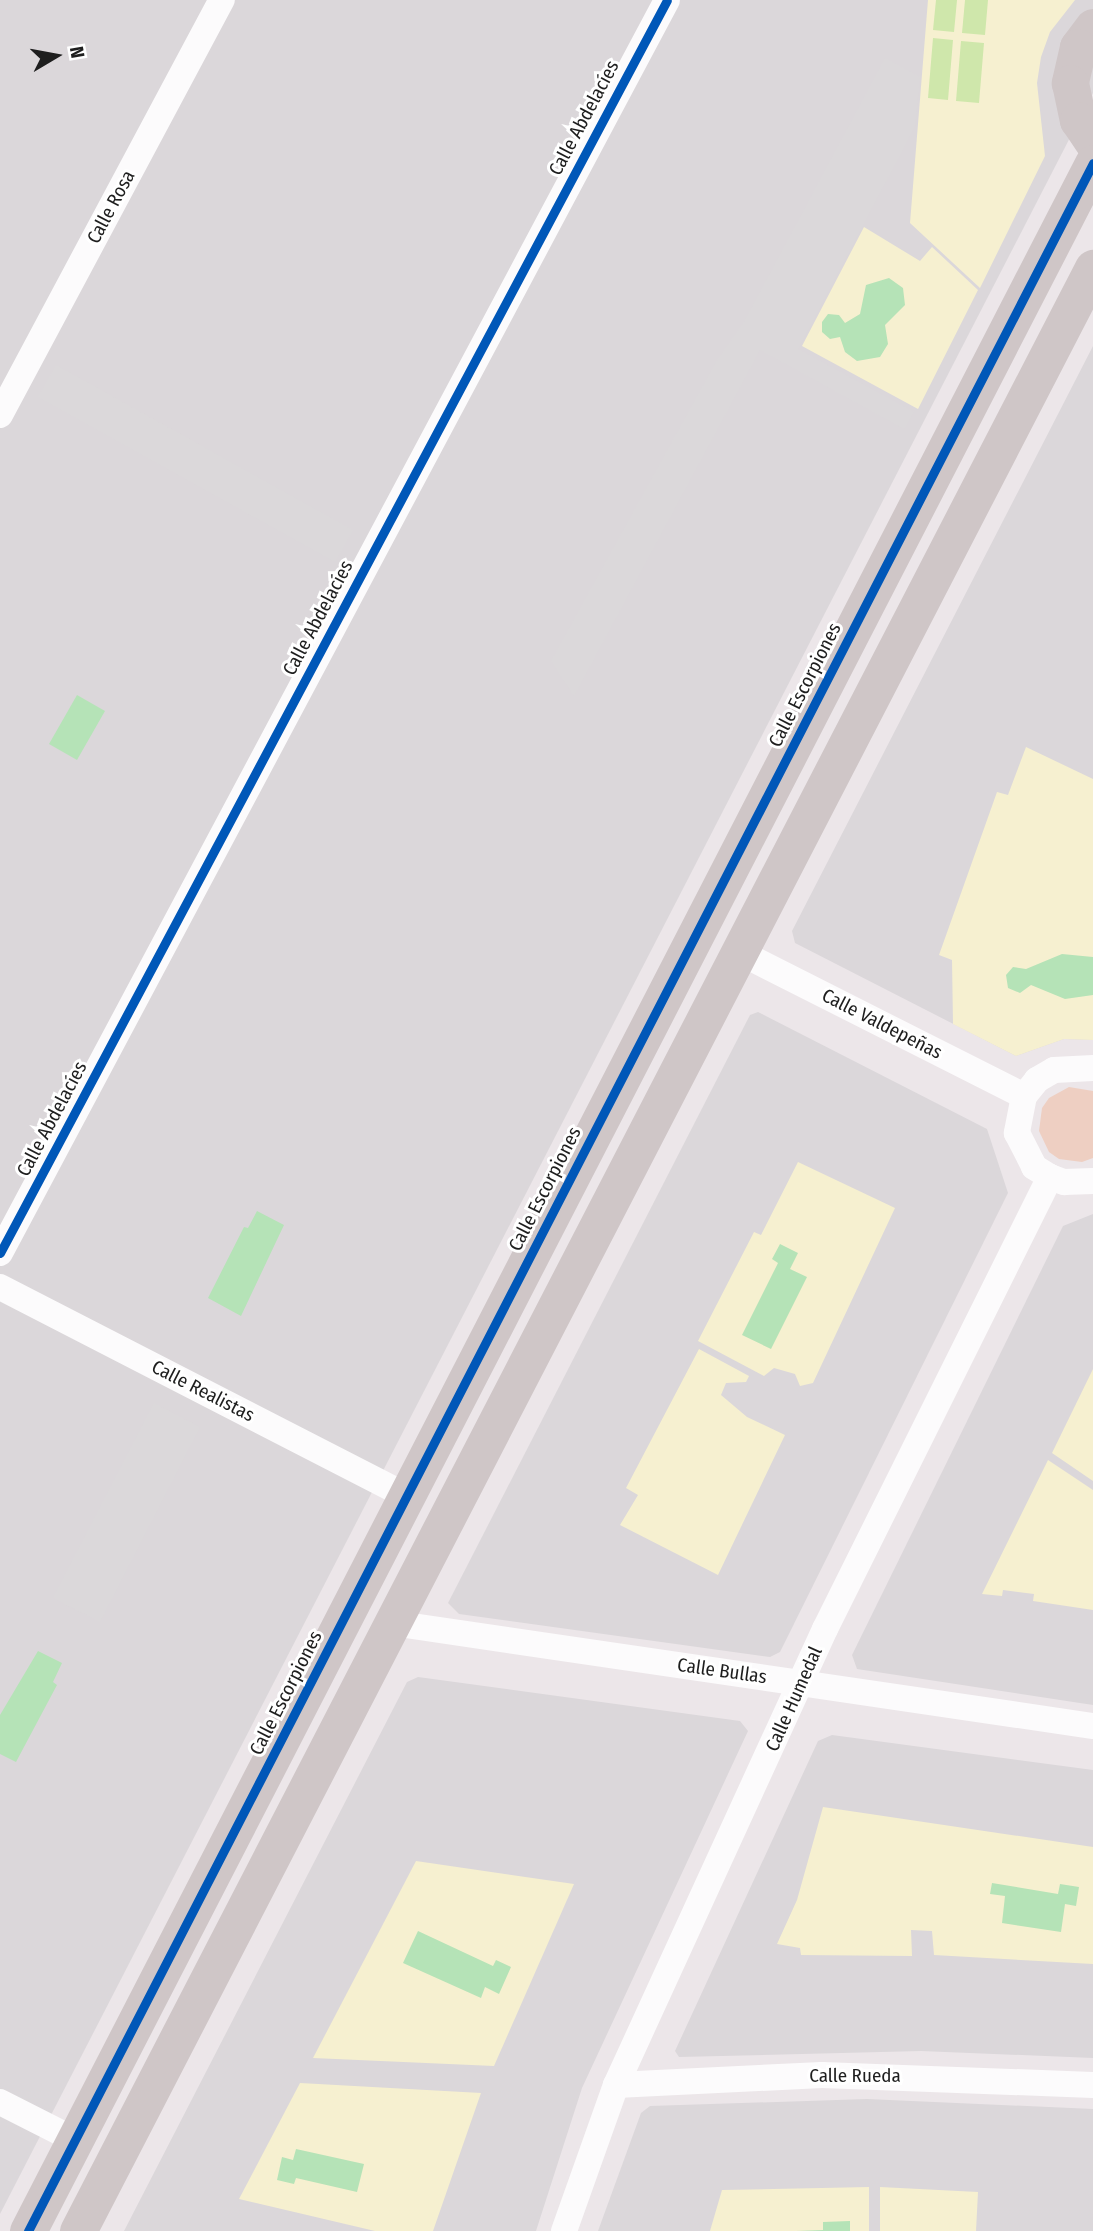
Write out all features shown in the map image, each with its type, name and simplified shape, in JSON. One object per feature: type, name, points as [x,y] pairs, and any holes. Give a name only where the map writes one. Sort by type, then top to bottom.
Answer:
[{"type":"street","name":"Calle Rosa","points":[[0,415],[222,0]]},
{"type":"street","name":"Calle Abdelacíes","points":[[0,1253],[667,0]]},
{"type":"street","points":[[1093,27],[1078,47],[1070,83],[1078,120],[1093,142]]},
{"type":"street","name":"Calle Escorpiones","points":[[28,2231],[1093,163]]},
{"type":"street","points":[[78,2231],[1093,268]]},
{"type":"street","name":"Calle Valdepeñas","points":[[739,952],[1024,1096]]},
{"type":"street","points":[[1093,1068],[1054,1070],[1024,1096],[1018,1114],[1020,1142],[1034,1167],[1065,1182],[1093,1181]]},
{"type":"street","name":"Calle Humedal","points":[[564,2231],[616,2085],[801,1683],[1050,1177]]},
{"type":"street","name":"Calle Realistas","points":[[0,1287],[407,1496]]},
{"type":"street","name":"Calle Bullas","points":[[393,1623],[1093,1726]]},
{"type":"street","name":"Calle Rueda","points":[[616,2085],[822,2075],[1093,2085]]},
{"type":"street","points":[[0,2102],[75,2140]]},
{"type":"shaded area","points":[[0,0],[1093,0],[1093,93],[0,2214]]},
{"type":"shaded area","points":[[928,0],[1075,0],[1050,32],[1041,57],[1037,83],[1045,156],[980,288],[910,223]]},
{"type":"shaded area","points":[[936,0],[957,0],[954,32],[933,30]]},
{"type":"shaded area","points":[[965,0],[988,0],[985,35],[962,33]]},
{"type":"shaded area","points":[[933,38],[953,40],[948,100],[928,98]]},
{"type":"shaded area","points":[[961,41],[984,43],[979,103],[956,101]]},
{"type":"shaded area","points":[[885,58],[920,77],[915,126],[798,349],[914,412],[904,429],[760,350],[574,696],[551,661],[716,362],[744,322]]},
{"type":"shaded area","points":[[864,227],[920,261],[932,247],[978,290],[918,409],[802,346]]},
{"type":"shaded area","points":[[889,278],[903,288],[905,305],[885,325],[888,344],[880,357],[857,361],[845,352],[840,337],[830,339],[822,332],[822,322],[828,314],[839,315],[845,323],[860,314],[866,285]]},
{"type":"shaded area","points":[[1093,346],[1093,1040],[1064,1039],[1016,1056],[795,943],[792,931]]},
{"type":"shaded area","points":[[56,365],[353,530],[335,562],[38,397]]},
{"type":"shaded area","points":[[77,695],[105,711],[77,760],[49,744]]},
{"type":"shaded area","points":[[1026,747],[1093,779],[1093,1040],[1064,1039],[1016,1056],[953,1024],[952,960],[939,955],[997,792],[1008,795]]},
{"type":"shaded area","points":[[1062,954],[1093,957],[1093,995],[1065,999],[1031,985],[1020,993],[1008,988],[1006,975],[1013,967],[1026,969]]},
{"type":"shaded area","points":[[758,1012],[987,1129],[1008,1193],[780,1652],[770,1657],[459,1614],[448,1603],[750,1015]]},
{"type":"shaded area","points":[[1069,1087],[1093,1091],[1093,1158],[1082,1162],[1059,1159],[1049,1152],[1039,1131],[1042,1108],[1049,1098]]},
{"type":"shaded area","points":[[798,1162],[895,1208],[813,1383],[800,1386],[795,1374],[774,1368],[764,1376],[698,1341],[754,1232],[761,1235]]},
{"type":"shaded area","points":[[257,1211],[284,1225],[241,1316],[208,1298],[244,1227],[248,1228]]},
{"type":"shaded area","points":[[1093,1214],[1093,1705],[857,1669],[852,1655],[1063,1226]]},
{"type":"shaded area","points":[[780,1244],[798,1253],[790,1269],[807,1277],[771,1349],[742,1335],[778,1263],[772,1259]]},
{"type":"shaded area","points":[[699,1349],[749,1376],[746,1382],[726,1383],[721,1395],[747,1417],[785,1435],[718,1575],[620,1525],[638,1495],[626,1488]]},
{"type":"shaded area","points":[[1093,1369],[1093,1481],[1052,1453]]},
{"type":"shaded area","points":[[154,1403],[200,1427],[100,1622],[53,1598]]},
{"type":"shaded area","points":[[1048,1460],[1093,1490],[1093,1610],[1033,1601],[1034,1594],[1003,1590],[1002,1596],[982,1594]]},
{"type":"shaded area","points":[[38,1651],[62,1663],[53,1682],[57,1685],[16,1762],[0,1754],[0,1715]]},
{"type":"shaded area","points":[[418,1677],[740,1721],[748,1731],[582,2088],[536,2231],[124,2231],[407,1682]]},
{"type":"shaded area","points":[[832,1735],[1093,1770],[1093,2058],[921,2051],[679,2057],[675,2051],[818,1741]]},
{"type":"shaded area","points":[[823,1807],[1093,1847],[1093,1964],[934,1955],[932,1931],[911,1930],[912,1956],[801,1955],[800,1948],[777,1944],[797,1900]]},
{"type":"shaded area","points":[[416,1861],[574,1884],[494,2066],[313,2058]]},
{"type":"shaded area","points":[[992,1883],[1058,1894],[1060,1884],[1079,1887],[1076,1906],[1065,1904],[1061,1932],[1002,1923],[1005,1896],[990,1894]]},
{"type":"shaded area","points":[[418,1931],[493,1966],[496,1960],[511,1967],[499,1994],[485,1987],[481,1998],[403,1963]]},
{"type":"shaded area","points":[[300,2083],[481,2093],[433,2231],[375,2231],[239,2199]]},
{"type":"shaded area","points":[[867,2099],[1093,2109],[1093,2231],[598,2231],[641,2113],[650,2106]]},
{"type":"shaded area","points":[[296,2149],[364,2164],[357,2192],[296,2178],[294,2184],[277,2180],[282,2157],[293,2160]]},
{"type":"shaded area","points":[[869,2187],[869,2231],[710,2231],[722,2190]]},
{"type":"shaded area","points":[[880,2187],[978,2192],[976,2231],[880,2231]]},
{"type":"shaded area","points":[[850,2221],[850,2231],[796,2231],[823,2230],[823,2222]]},
{"type":"cycle path","points":[[0,1253],[667,0]]},
{"type":"cycle path","points":[[28,2231],[1093,163]]}]
